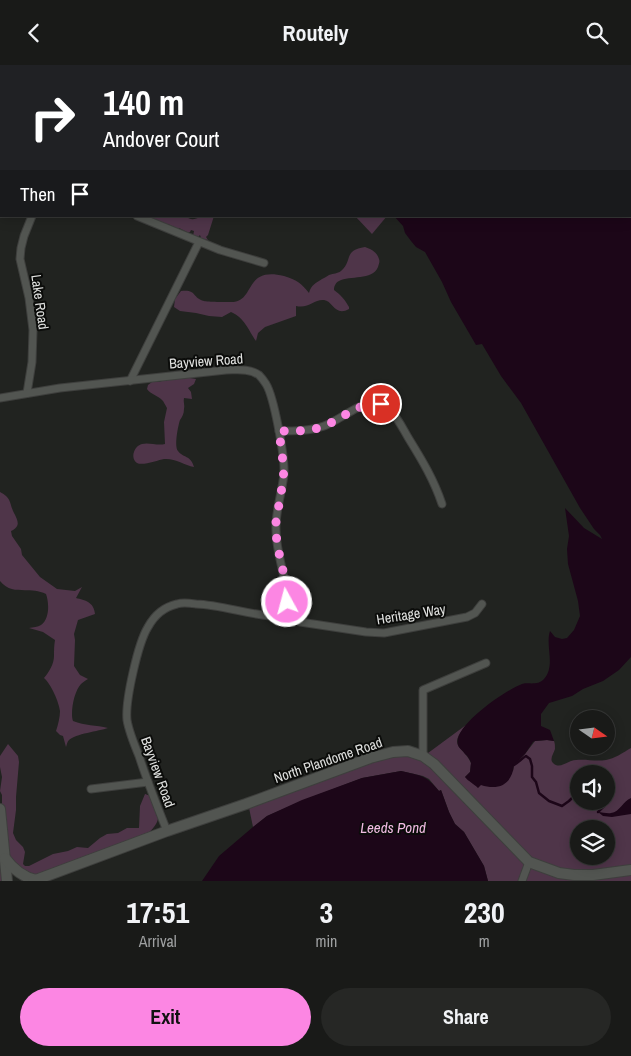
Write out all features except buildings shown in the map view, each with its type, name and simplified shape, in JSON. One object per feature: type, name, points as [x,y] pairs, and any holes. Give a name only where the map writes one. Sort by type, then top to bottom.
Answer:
[{"type":"main road","name":"North Plandome Road","points":[[34,880],[370,759],[393,752],[408,751],[423,756]]},
{"type":"main road","points":[[423,756],[434,764],[529,862],[559,873],[574,875],[593,875],[631,870]]},
{"type":"main road","points":[[0,809],[6,881]]},
{"type":"main road","points":[[5,857],[11,866],[34,880]]},
{"type":"street","name":"Lake Road","points":[[27,393],[32,362],[33,329],[29,298],[20,259],[24,235],[31,217]]},
{"type":"street","points":[[139,217],[234,255],[264,263]]},
{"type":"street","points":[[130,381],[199,242]]},
{"type":"street","name":"Bayview Road","points":[[0,398],[27,393],[226,370],[252,371],[260,376],[270,393],[279,431],[284,470],[276,531],[286,584],[287,608],[278,615],[271,616],[202,604],[176,604],[160,612],[153,619],[140,645],[127,709],[129,729],[167,831]]},
{"type":"street","points":[[279,431],[315,429],[363,405],[381,404],[390,409],[397,418],[437,487],[442,504]]},
{"type":"street","name":"Heritage Way","points":[[287,608],[291,617],[300,621],[366,632],[384,633],[467,617],[475,613],[482,604]]},
{"type":"street","points":[[423,756],[423,690],[486,663]]},
{"type":"street","points":[[91,789],[148,782]]},
{"type":"street","points":[[522,881],[529,862]]},
{"type":"shaded area","points":[[151,217],[186,217],[193,219],[214,217],[206,237],[208,240],[201,238],[200,235],[198,237],[193,236],[194,231],[187,232],[168,224],[154,221]]},
{"type":"shaded area","points":[[356,217],[386,217],[372,234]]},
{"type":"shaded area","points":[[365,247],[377,254],[379,263],[375,271],[366,276],[344,279],[335,286],[334,290],[344,300],[349,309],[344,311],[337,310],[324,300],[301,307],[296,306],[296,316],[265,327],[258,333],[256,341],[243,321],[231,312],[222,317],[209,316],[180,311],[174,307],[175,299],[181,291],[190,291],[200,300],[206,301],[231,302],[239,300],[244,297],[256,280],[271,274],[284,276],[296,281],[309,293],[316,283],[329,275],[341,271],[345,267],[351,253],[358,248]]},
{"type":"shaded area","points":[[184,377],[196,379],[194,384],[188,388],[192,399],[184,398],[184,412],[178,427],[176,445],[178,451],[191,460],[194,467],[168,459],[137,463],[133,455],[139,445],[165,444],[164,422],[167,408],[161,399],[147,389],[148,385],[152,382],[159,382],[170,378]]},
{"type":"shaded area","points":[[0,492],[8,499],[17,518],[18,523],[11,531],[12,536],[21,549],[22,555],[40,577],[57,589],[75,591],[82,587],[76,598],[89,602],[94,610],[95,614],[78,620],[74,634],[74,666],[80,675],[88,679],[81,684],[76,692],[72,717],[73,721],[77,723],[108,728],[72,738],[66,747],[63,736],[56,731],[60,713],[58,703],[52,689],[44,678],[54,659],[55,640],[43,632],[29,628],[40,626],[46,619],[48,601],[46,594],[33,590],[10,589],[0,581]]},
{"type":"shaded area","points":[[466,725],[460,732],[457,742],[471,763],[470,772],[465,777],[486,786],[513,771],[514,765],[535,741],[554,741],[555,749],[551,760],[557,766],[575,760],[609,759],[631,748],[631,881],[488,881],[484,866],[464,832],[455,824],[441,790],[439,791],[429,779],[423,776],[401,771],[362,778],[267,816],[253,827],[248,803],[393,752],[424,756]]},
{"type":"shaded area","points":[[8,744],[18,756],[19,762],[13,833],[25,852],[23,864],[25,866],[29,866],[53,854],[77,847],[88,848],[107,834],[118,833],[127,828],[139,828],[140,806],[145,794],[152,798],[156,806],[158,819],[156,824],[147,835],[34,876],[13,865],[2,876],[2,881],[0,881],[2,795],[0,791],[2,777],[0,756]]},
{"type":"water","points":[[395,217],[631,217],[631,657],[619,670],[603,681],[583,689],[572,696],[549,703],[541,714],[541,726],[550,730],[554,741],[533,742],[514,765],[511,777],[504,784],[493,787],[481,785],[478,788],[465,777],[470,772],[471,763],[458,745],[458,737],[471,719],[504,693],[522,684],[542,681],[547,674],[550,662],[550,631],[555,637],[562,639],[567,638],[574,630],[580,616],[568,564],[567,549],[569,536],[565,508],[584,528],[602,539],[580,508],[521,403],[501,376],[482,344],[476,345],[425,252],[416,247],[405,233],[403,226]]},
{"type":"water","name":"Leeds Pond","points":[[401,771],[418,775],[430,781],[439,791],[441,790],[455,824],[464,832],[484,866],[488,881],[202,881],[219,856],[267,816],[302,800],[362,778]]},
{"type":"water","points":[[631,798],[631,814],[612,817],[603,816],[598,812],[614,812]]},
{"type":"waterway","points":[[514,765],[526,756],[530,759],[532,777],[536,782],[539,793],[549,801],[562,806],[570,800]]},
{"type":"route","points":[[287,602],[286,584],[276,531],[284,470],[279,431],[315,429],[363,405],[381,404]]}]
